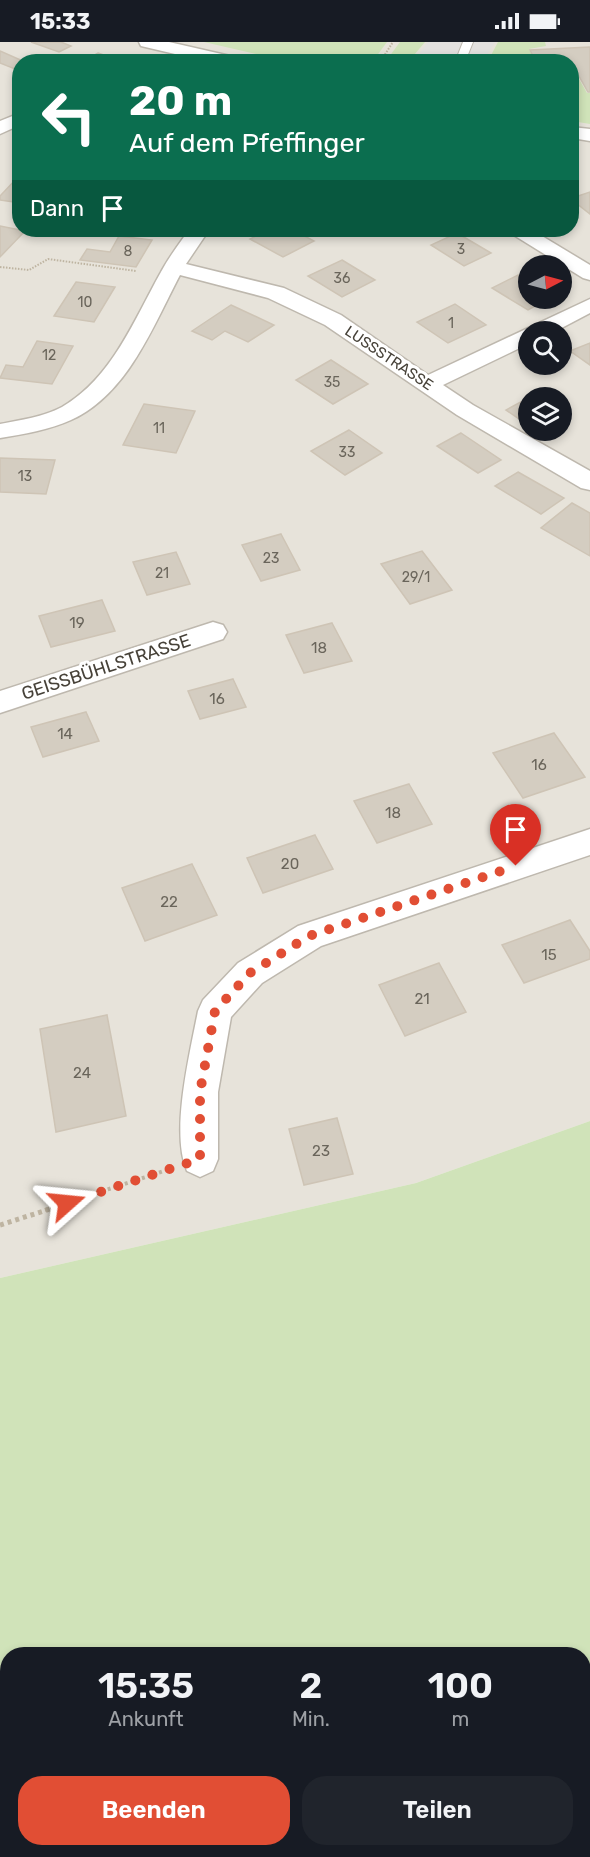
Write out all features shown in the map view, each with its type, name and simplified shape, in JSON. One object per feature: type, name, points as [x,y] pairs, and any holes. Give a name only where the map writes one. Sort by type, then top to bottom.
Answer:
[{"type":"street","points":[[147,42],[199,54]]},
{"type":"street","points":[[0,431],[38,424],[70,412],[98,392],[119,368],[171,271],[194,237]]},
{"type":"street","points":[[530,237],[590,274]]},
{"type":"street","name":"LUSSSTRASSE","points":[[171,271],[252,285],[276,293],[333,320],[465,410],[590,482]]},
{"type":"street","points":[[558,321],[590,305]]},
{"type":"street","points":[[427,384],[518,340]]},
{"type":"street","name":"GEISSBÜHLSTRASSE","points":[[0,702],[213,632]]},
{"type":"street","points":[[200,1159],[200,1092],[215,1011],[250,973],[309,936],[590,842]]},
{"type":"path","points":[[0,267],[29,270],[48,258],[171,271]]},
{"type":"path","points":[[0,1225],[200,1159]]},
{"type":"shaded area","points":[[0,42],[590,42],[590,1121],[416,1183],[0,1278]]},
{"type":"shaded area","points":[[428,42],[495,42],[487,54],[419,54]]},
{"type":"green space","points":[[204,42],[387,42],[378,54],[256,54]]},
{"type":"green space","points":[[400,42],[425,42],[415,54],[391,54]]},
{"type":"green space","points":[[498,42],[545,42],[546,46],[529,49],[532,54],[492,54]]},
{"type":"green space","points":[[579,79],[587,93],[590,93],[590,124],[579,122]]},
{"type":"green space","points":[[590,1121],[590,1647],[0,1647],[0,1278],[416,1183]]},
{"type":"building","points":[[31,42],[61,42],[71,46],[59,52]]},
{"type":"building","points":[[590,47],[590,92],[579,76],[579,54],[532,54],[530,50]]},
{"type":"building","points":[[0,51],[12,56],[12,68],[0,63]]},
{"type":"building","points":[[12,183],[12,202],[0,200],[0,196]]},
{"type":"building","points":[[590,192],[590,214],[579,205],[579,196]]},
{"type":"building","points":[[0,226],[12,228],[12,237],[19,237],[0,257]]},
{"type":"building","points":[[118,237],[152,240],[136,267],[80,260],[87,249],[110,252]]},
{"type":"building","points":[[254,237],[306,237],[314,241],[283,257],[250,239]]},
{"type":"building","points":[[448,237],[464,237],[491,253],[464,266],[431,245]]},
{"type":"building","points":[[342,260],[375,280],[342,297],[308,276]]},
{"type":"building","points":[[518,275],[518,304],[492,288]]},
{"type":"building","points":[[76,282],[115,287],[94,322],[54,316]]},
{"type":"building","points":[[455,304],[486,325],[448,343],[417,322]]},
{"type":"building","points":[[231,305],[274,325],[248,342],[225,331],[212,340],[192,331]]},
{"type":"building","points":[[37,341],[73,346],[52,384],[0,378],[6,365],[23,367]]},
{"type":"building","points":[[590,343],[590,365],[572,352],[572,350]]},
{"type":"building","points":[[331,360],[368,384],[333,404],[296,380]]},
{"type":"building","points":[[518,403],[518,418],[506,410]]},
{"type":"building","points":[[144,404],[195,411],[176,453],[123,445]]},
{"type":"building","points":[[349,430],[382,453],[345,475],[311,451]]},
{"type":"building","points":[[461,433],[501,460],[478,473],[437,446]]},
{"type":"building","points":[[0,458],[55,460],[46,494],[0,492]]},
{"type":"building","points":[[518,472],[564,498],[541,514],[495,486]]},
{"type":"building","points":[[572,503],[590,513],[590,556],[541,528]]},
{"type":"building","points":[[281,534],[300,570],[261,581],[242,545]]},
{"type":"building","points":[[422,551],[452,590],[410,604],[381,564]]},
{"type":"building","points":[[176,552],[190,584],[147,595],[133,562]]},
{"type":"building","points":[[102,600],[115,631],[51,647],[39,616]]},
{"type":"building","points":[[332,623],[352,661],[304,673],[286,635]]},
{"type":"building","points":[[233,679],[246,707],[200,719],[188,691]]},
{"type":"building","points":[[86,712],[99,741],[43,757],[31,727]]},
{"type":"building","points":[[554,733],[585,777],[523,798],[493,753]]},
{"type":"building","points":[[409,784],[432,824],[377,843],[354,801]]},
{"type":"building","points":[[315,835],[333,869],[263,893],[247,858]]},
{"type":"building","points":[[192,864],[217,915],[145,941],[122,888]]},
{"type":"building","points":[[570,920],[590,951],[590,959],[524,983],[502,945]]},
{"type":"building","points":[[439,963],[466,1012],[405,1036],[379,985]]},
{"type":"building","points":[[107,1015],[126,1116],[56,1132],[40,1029]]},
{"type":"building","points":[[337,1118],[353,1174],[304,1185],[289,1129]]},
{"type":"route","points":[[67,1203],[200,1159],[200,1092],[215,1011],[250,973],[309,936],[516,866]]}]
